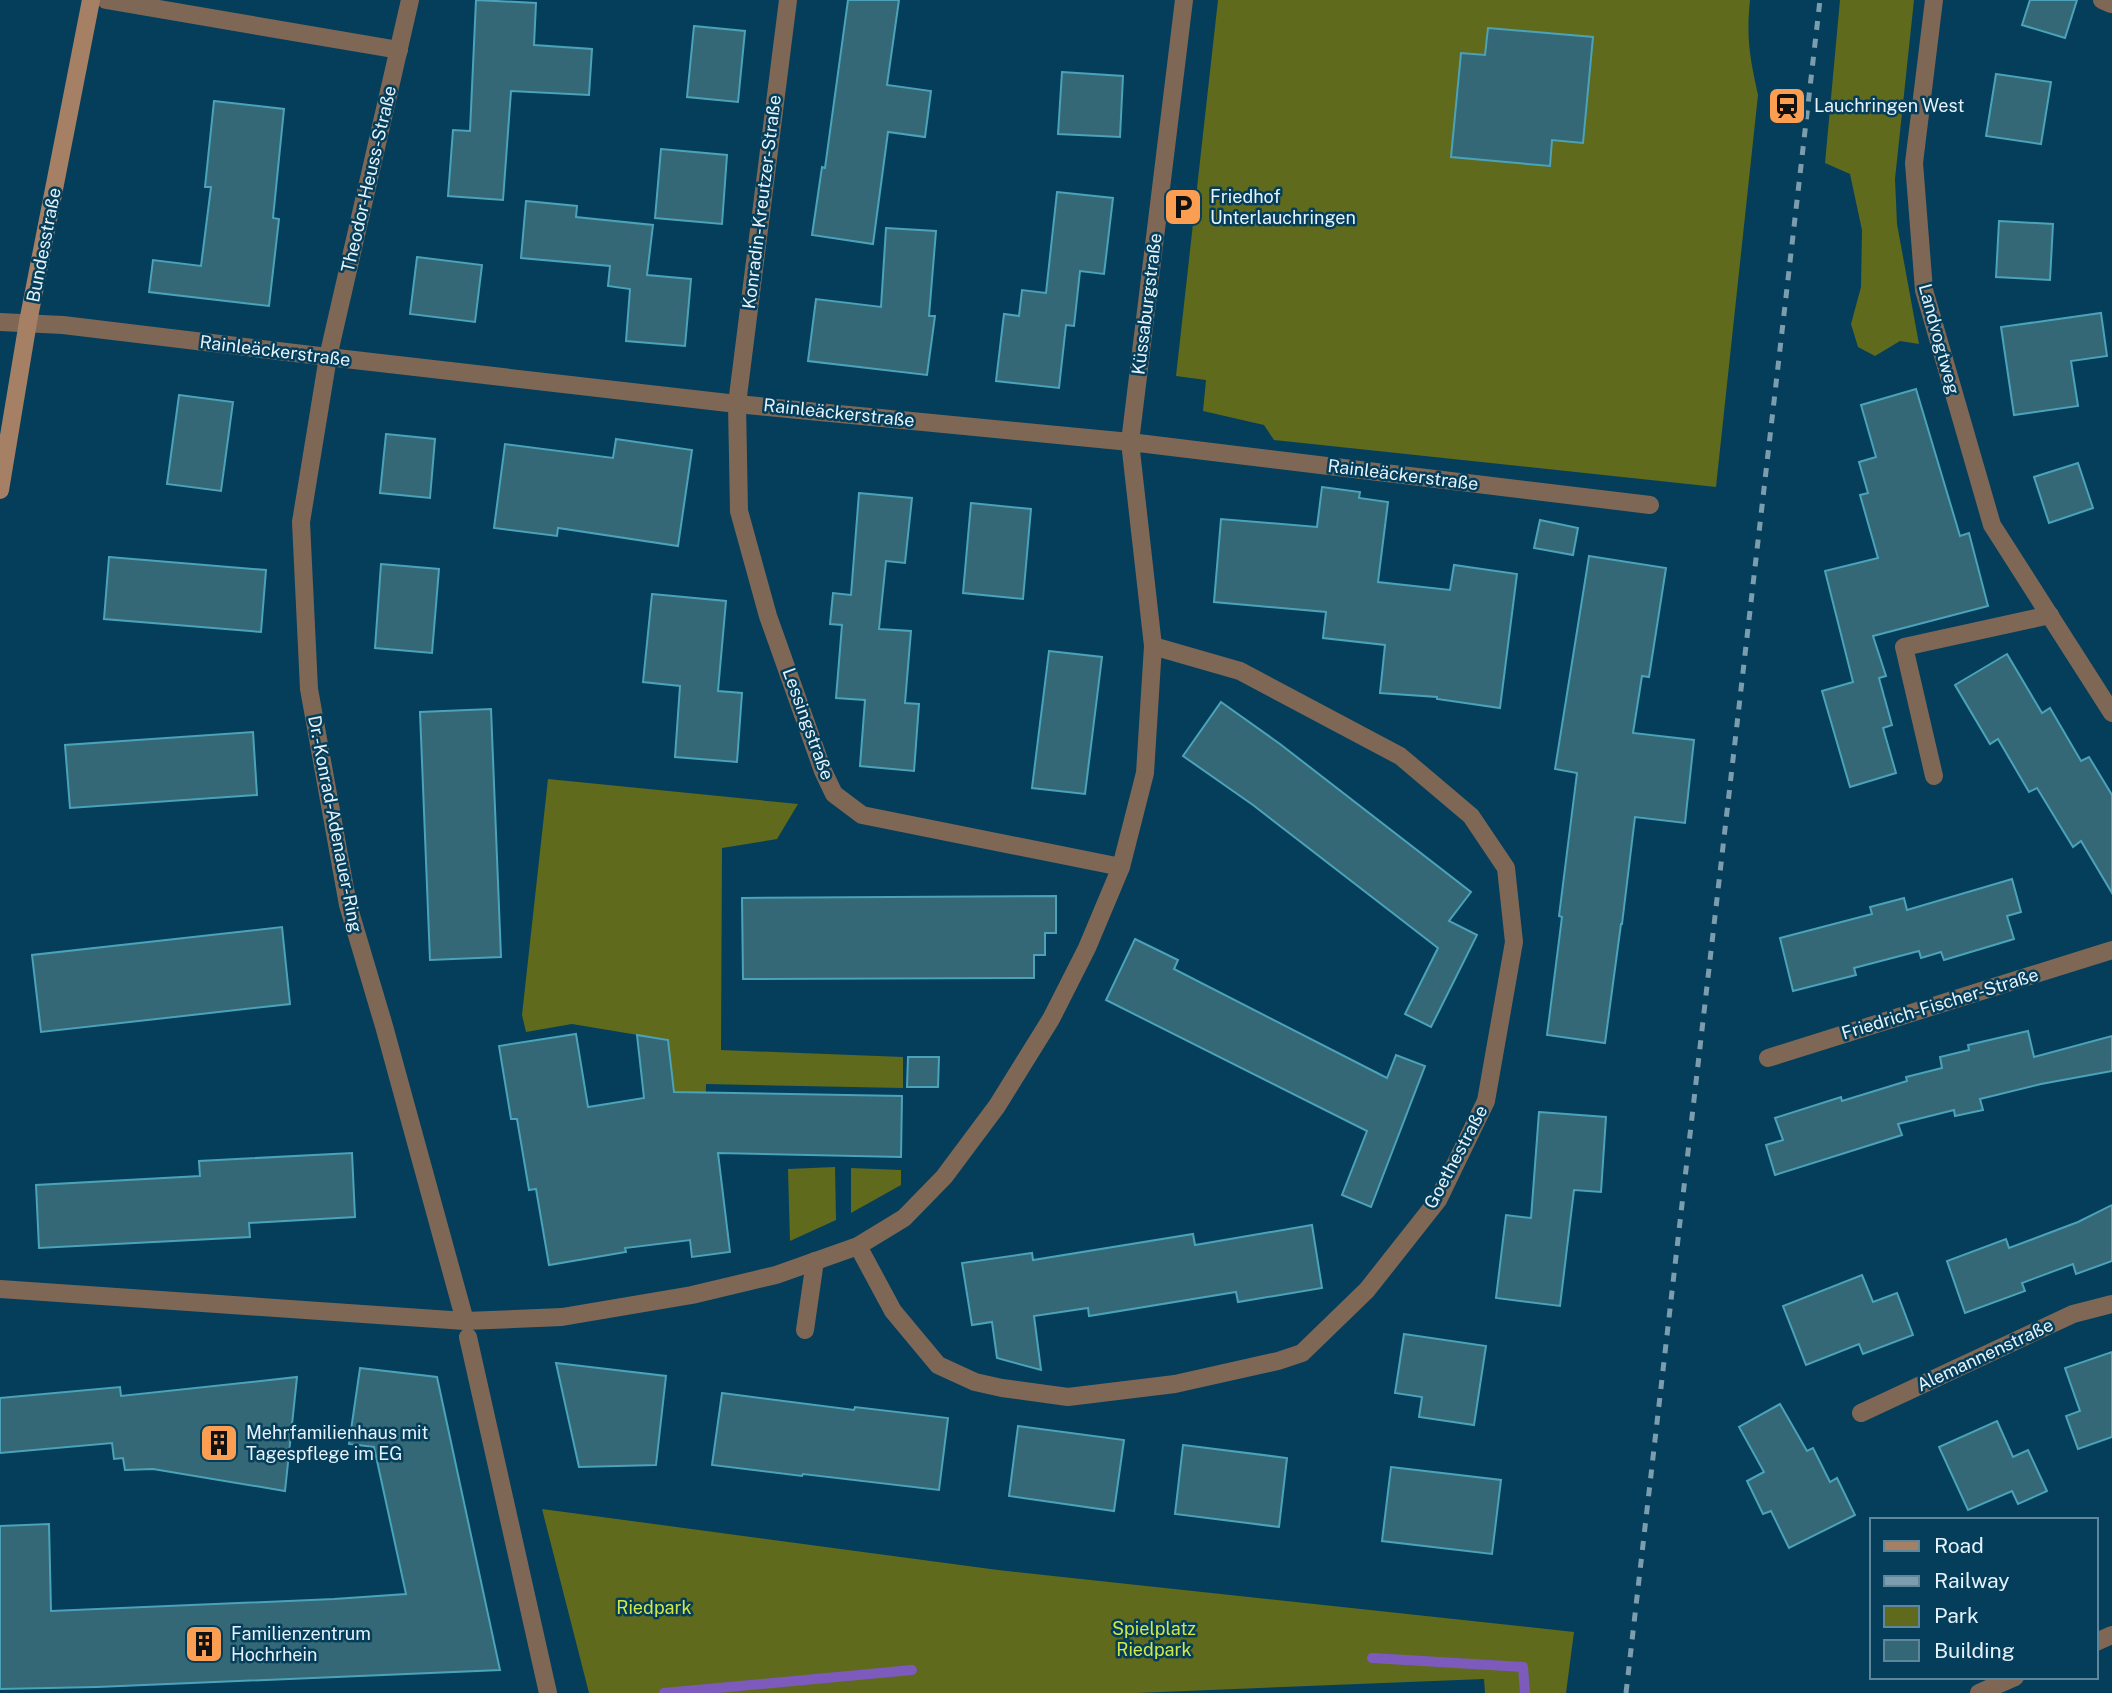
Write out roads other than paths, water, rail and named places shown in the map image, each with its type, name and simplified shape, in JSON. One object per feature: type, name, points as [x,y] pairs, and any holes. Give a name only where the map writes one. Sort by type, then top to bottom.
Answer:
[{"type":"main road","name":"Bundesstraße","points":[[0,490],[28,322],[91,0]]},
{"type":"street","points":[[106,0],[399,50]]},
{"type":"street","name":"Theodor-Heuss-Straße","points":[[328,358],[410,0]]},
{"type":"street","name":"Konradin-Kreutzer-Straße","points":[[737,404],[788,0]]},
{"type":"street","name":"Küssaburgstraße","points":[[1130,442],[1184,0]]},
{"type":"street","name":"Landvogtweg","points":[[1934,0],[1914,163],[1924,290],[1992,525],[2112,713]]},
{"type":"street","points":[[2102,0],[2111,4],[2112,1]]},
{"type":"street","name":"Rainleäckerstraße","points":[[0,322],[63,325],[737,404],[1130,442],[1650,505]]},
{"type":"street","name":"Dr.-Konrad-Adenauer-Ring","points":[[328,358],[301,522],[309,689],[348,905],[467,1329]]},
{"type":"street","name":"Lessingstraße","points":[[737,404],[739,511],[768,616],[823,771],[834,794],[862,815],[1121,867]]},
{"type":"street","points":[[0,1289],[467,1329],[562,1317],[679,1297],[776,1275],[858,1246],[904,1218],[944,1177],[997,1106],[1051,1018],[1087,947],[1121,867],[1145,773],[1153,646],[1130,442]]},
{"type":"street","points":[[1934,776],[1904,647],[2050,615]]},
{"type":"street","name":"Goethestraße","points":[[858,1246],[893,1311],[938,1365],[975,1382],[1068,1397],[1175,1384],[1302,1353],[1367,1290],[1438,1200],[1486,1101],[1514,942],[1506,868],[1471,816],[1401,756],[1240,671],[1153,646]]},
{"type":"street","name":"Friedrich-Fischer-Straße","points":[[1768,1058],[2112,950]]},
{"type":"street","points":[[805,1330],[815,1261]]},
{"type":"street","name":"Alemannenstraße","points":[[1861,1413],[2073,1314],[2112,1304]]},
{"type":"street","points":[[467,1329],[548,1693]]},
{"type":"street","points":[[1979,1693],[2010,1679]]},
{"type":"waterway","points":[[1372,1658],[1523,1667],[1525,1693]]},
{"type":"waterway","points":[[664,1693],[912,1670]]},
{"type":"railway","points":[[1626,1693],[1820,0]]},
{"type":"place","name":"Lauchringen West","points":[[1787,106]]},
{"type":"place","name":"Friedhof Unterlauchringen","points":[[1183,207]]},
{"type":"place","name":"Mehrfamilienhaus mit Tagespflege im EG","points":[[219,1443]]},
{"type":"place","name":"Familienzentrum Hochrhein","points":[[204,1644]]},
{"type":"park label","name":"Riedpark","points":[[654,1608]]},
{"type":"park label","name":"Spielplatz Riedpark","points":[[1154,1639]]}]
